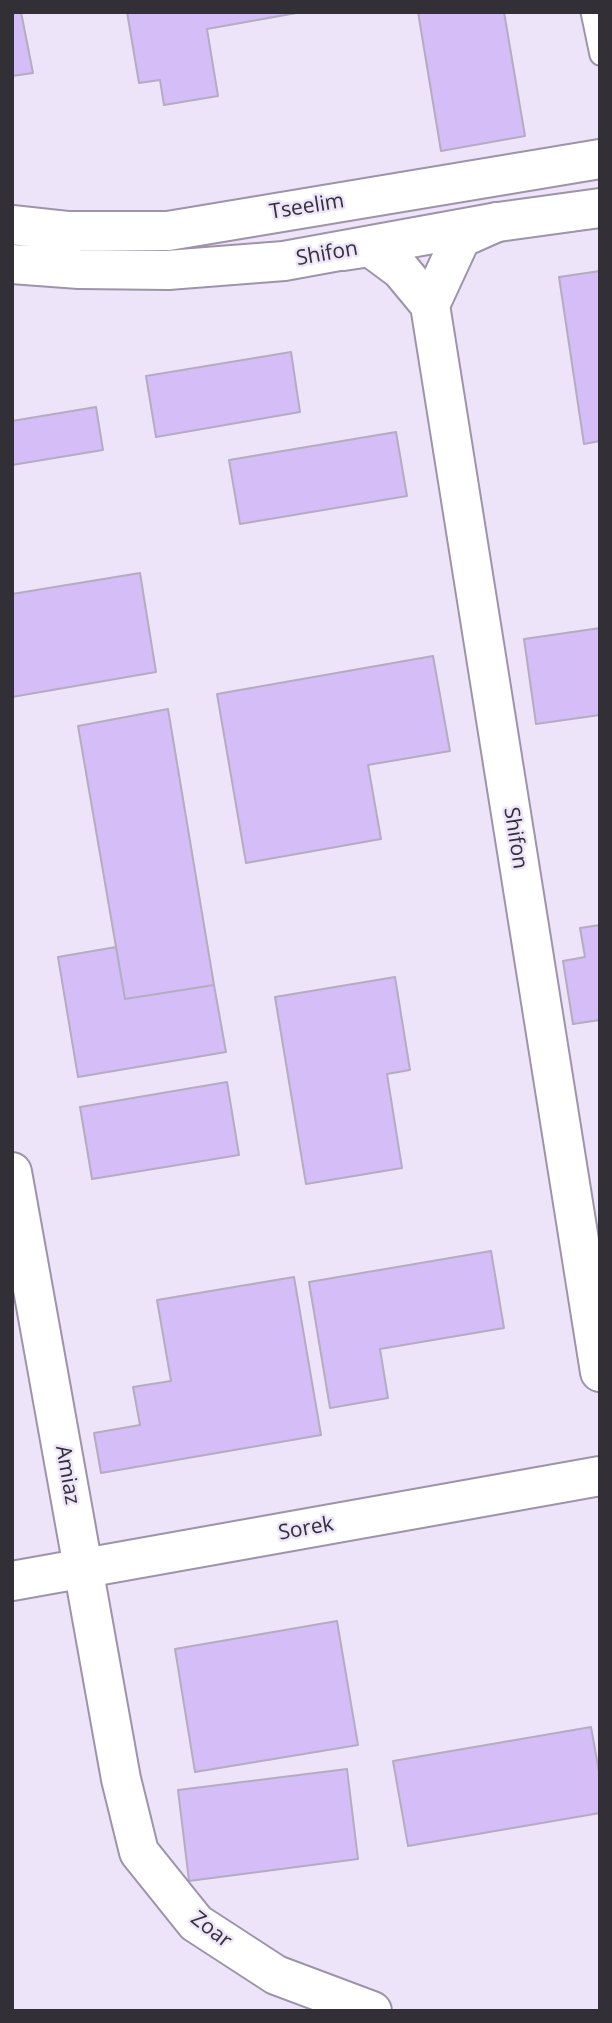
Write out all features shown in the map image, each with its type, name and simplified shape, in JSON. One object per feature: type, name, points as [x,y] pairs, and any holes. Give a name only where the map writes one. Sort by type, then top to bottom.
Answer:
[{"type":"street","name":"Tseelim","points":[[12,225],[67,231],[168,231],[600,159]]},
{"type":"street","points":[[12,264],[79,269],[168,270],[284,261],[498,222],[600,208]]},
{"type":"street","points":[[430,305],[461,238],[498,222]]},
{"type":"street","name":"Shifon","points":[[284,261],[370,247],[401,270],[430,305],[600,1372]]},
{"type":"street","name":"Amiaz","points":[[12,1172],[121,1779]]},
{"type":"street","name":"Sorek","points":[[12,1581],[600,1476]]},
{"type":"street","name":"Zoar","points":[[121,1779],[139,1853],[196,1923],[276,1975],[372,2011]]},
{"type":"lane","points":[[590,12],[600,55]]},
{"type":"building","points":[[12,12],[21,12],[33,73],[12,76]]},
{"type":"building","points":[[127,12],[302,12],[207,29],[218,96],[164,105],[160,80],[139,83]]},
{"type":"building","points":[[418,12],[504,12],[525,136],[441,151]]},
{"type":"building","points":[[600,271],[600,441],[584,444],[559,277]]},
{"type":"building","points":[[291,352],[300,412],[156,437],[146,376]]},
{"type":"building","points":[[96,407],[103,450],[12,465],[12,421]]},
{"type":"building","points":[[396,432],[407,496],[240,524],[229,460]]},
{"type":"building","points":[[140,573],[156,672],[12,697],[12,594]]},
{"type":"building","points":[[600,628],[600,715],[536,724],[524,639]]},
{"type":"building","points":[[433,656],[450,751],[368,765],[381,839],[246,863],[217,694]]},
{"type":"building","points":[[168,709],[214,985],[125,999],[78,726]]},
{"type":"building","points":[[600,925],[600,1020],[573,1024],[563,961],[585,957],[580,928]]},
{"type":"building","points":[[116,947],[125,999],[214,985],[226,1052],[78,1077],[58,957]]},
{"type":"building","points":[[395,977],[410,1070],[387,1074],[402,1168],[306,1184],[275,997]]},
{"type":"building","points":[[227,1082],[239,1155],[92,1179],[80,1107]]},
{"type":"building","points":[[491,1251],[504,1328],[380,1349],[388,1398],[330,1408],[309,1282]]},
{"type":"building","points":[[294,1277],[321,1435],[101,1473],[94,1433],[140,1425],[133,1387],[171,1381],[157,1300]]},
{"type":"building","points":[[337,1621],[358,1745],[195,1772],[175,1649]]},
{"type":"building","points":[[591,1727],[600,1777],[600,1813],[408,1846],[393,1761]]},
{"type":"building","points":[[347,1769],[358,1859],[189,1881],[178,1790]]}]
